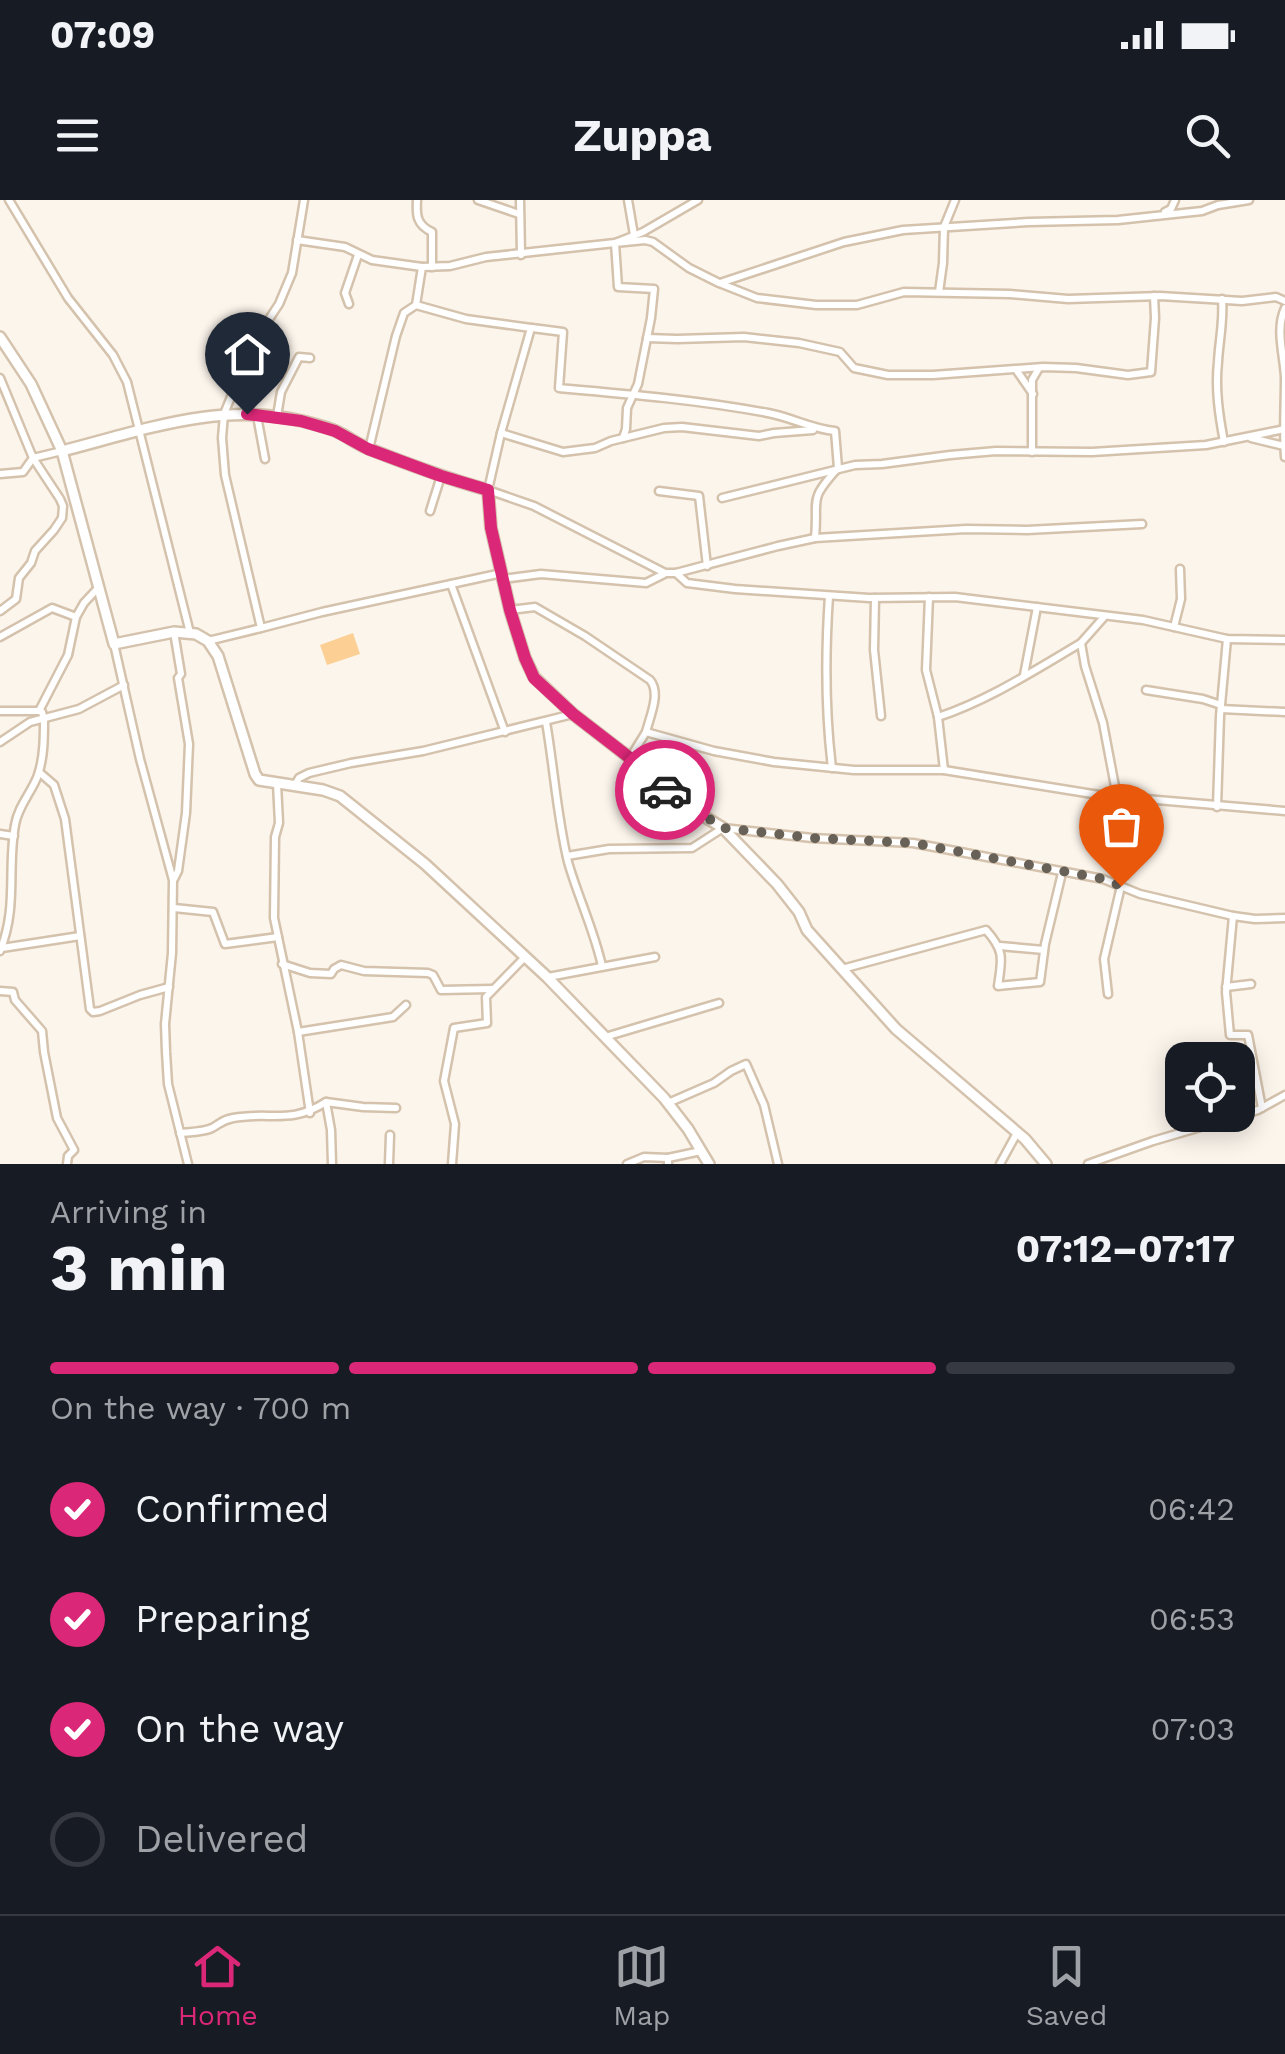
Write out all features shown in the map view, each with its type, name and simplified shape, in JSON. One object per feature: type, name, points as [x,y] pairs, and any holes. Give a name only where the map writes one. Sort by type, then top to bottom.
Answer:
[{"type":"street","points":[[9,200],[68,298],[118,362],[132,394],[190,633]]},
{"type":"street","points":[[261,628],[224,475],[224,414],[252,346],[279,304],[292,273],[304,200]]},
{"type":"street","points":[[417,200],[416,216],[423,228],[432,232],[432,267]]},
{"type":"street","points":[[478,200],[519,214]]},
{"type":"street","points":[[520,200],[520,255]]},
{"type":"street","points":[[628,200],[634,235]]},
{"type":"street","points":[[615,243],[698,200]]},
{"type":"street","points":[[939,292],[944,227],[955,200]]},
{"type":"street","points":[[1160,215],[1175,200]]},
{"type":"street","points":[[719,284],[844,242],[903,230],[1118,220],[1202,211],[1248,200]]},
{"type":"street","points":[[298,240],[345,248],[372,260],[422,268],[645,240],[719,284],[757,298],[816,304],[857,305],[904,292],[1068,299],[1154,296],[1242,301],[1276,297],[1285,304],[1280,323],[1285,457]]},
{"type":"street","points":[[615,243],[618,287],[654,289],[638,384],[626,410],[623,438]]},
{"type":"street","points":[[349,304],[345,293],[358,255]]},
{"type":"street","points":[[368,449],[396,336],[404,313],[416,305],[422,268]]},
{"type":"street","points":[[647,338],[744,337],[799,343],[840,352],[854,368],[888,375],[933,376],[1039,368],[1128,374],[1151,372],[1154,296]]},
{"type":"street","points":[[1222,299],[1216,382],[1224,442]]},
{"type":"street","points":[[416,305],[466,319],[563,332],[559,388],[772,413],[819,430]]},
{"type":"street","points":[[531,328],[500,432],[488,490],[491,528],[510,610],[534,678],[674,798],[723,828],[777,884],[799,912],[807,930],[896,1029],[1018,1133],[1046,1164]]},
{"type":"street","points":[[0,336],[31,384],[62,452],[173,880],[166,1024],[168,1084],[188,1164]]},
{"type":"street","points":[[277,416],[281,392],[299,357],[310,358]]},
{"type":"street","points":[[1032,452],[1032,380],[1039,368]]},
{"type":"street","points":[[1017,370],[1033,394]]},
{"type":"street","points":[[0,378],[34,458],[62,506],[62,518],[19,578],[16,600],[0,611]]},
{"type":"street","points":[[0,474],[23,472],[34,458],[188,418],[224,414],[277,416],[335,431],[368,449],[534,506],[665,574]]},
{"type":"street","points":[[257,414],[265,459]]},
{"type":"street","points":[[500,432],[562,452],[595,448],[673,427],[759,436],[774,432],[835,431],[838,468],[815,498],[815,538]]},
{"type":"street","points":[[722,498],[838,468],[950,455],[1206,446],[1284,429]]},
{"type":"street","points":[[1246,437],[1284,446]]},
{"type":"street","points":[[430,511],[441,476]]},
{"type":"street","points":[[660,491],[699,496],[707,566]]},
{"type":"street","points":[[208,641],[450,584],[502,576],[541,574],[646,583],[665,574],[815,538],[1142,524]]},
{"type":"street","points":[[1174,628],[1181,598],[1180,570]]},
{"type":"street","points":[[676,573],[688,584],[829,596],[956,597],[1105,616],[1227,639],[1285,640]]},
{"type":"street","points":[[450,584],[505,732]]},
{"type":"street","points":[[38,710],[68,655],[76,618],[99,587]]},
{"type":"street","points":[[829,596],[825,685],[832,768]]},
{"type":"street","points":[[929,597],[926,670],[938,718],[944,770]]},
{"type":"street","points":[[875,598],[874,650],[880,716]]},
{"type":"street","points":[[510,610],[535,607],[654,684],[656,691],[646,732],[630,758]]},
{"type":"street","points":[[1024,676],[1036,607]]},
{"type":"street","points":[[0,638],[52,608],[76,618]]},
{"type":"street","points":[[938,718],[1081,643],[1105,616]]},
{"type":"street","points":[[173,880],[178,871],[186,813],[189,744],[174,632]]},
{"type":"street","points":[[114,644],[174,632],[190,633],[208,641],[218,656],[255,774],[262,782],[331,792],[349,801],[425,864],[606,1037],[668,1103],[709,1164]]},
{"type":"street","points":[[1218,807],[1227,639]]},
{"type":"street","points":[[1081,643],[1084,666],[1103,723],[1117,798]]},
{"type":"street","points":[[0,742],[30,722],[89,705],[124,685]]},
{"type":"street","points":[[1146,690],[1203,699],[1221,707],[1285,712]]},
{"type":"street","points":[[0,711],[38,710],[44,719],[39,772],[18,812],[13,898],[1,947],[80,936]]},
{"type":"street","points":[[295,785],[308,773],[351,762],[423,752],[573,714]]},
{"type":"street","points":[[546,722],[567,856],[602,966]]},
{"type":"street","points":[[646,732],[729,754],[832,768],[944,770],[1117,798],[1285,811]]},
{"type":"street","points":[[39,772],[54,785],[63,808],[90,1006],[94,1012],[100,1012],[170,987]]},
{"type":"street","points":[[277,784],[274,911],[310,1113]]},
{"type":"street","points":[[567,856],[609,849],[692,848],[723,828],[913,843],[1104,879],[1140,894],[1233,916],[1285,918]]},
{"type":"street","points":[[0,834],[14,836]]},
{"type":"street","points":[[842,969],[986,930],[1000,946],[998,986],[1040,982],[1062,873]]},
{"type":"street","points":[[1108,994],[1104,959],[1121,886]]},
{"type":"street","points":[[174,908],[213,912],[225,944],[278,938]]},
{"type":"street","points":[[1233,916],[1226,987],[1230,1034],[1248,1035],[1262,1108]]},
{"type":"street","points":[[1000,946],[1044,950]]},
{"type":"street","points":[[452,1164],[455,1124],[444,1081],[454,1028],[488,1023],[486,997],[524,957]]},
{"type":"street","points":[[547,977],[655,957]]},
{"type":"street","points":[[282,964],[315,974],[331,974],[341,965],[364,971],[428,972],[440,990],[494,989]]},
{"type":"street","points":[[1226,987],[1252,984]]},
{"type":"street","points":[[0,991],[13,992],[15,1000],[42,1030],[57,1118],[74,1150],[67,1164]]},
{"type":"street","points":[[606,1037],[719,1003]]},
{"type":"street","points":[[298,1032],[393,1017],[406,1005]]},
{"type":"street","points":[[668,1103],[746,1064],[764,1105],[778,1164]]},
{"type":"street","points":[[1088,1164],[1262,1108],[1285,1095]]},
{"type":"street","points":[[180,1134],[211,1129],[220,1120],[251,1114],[268,1118],[310,1113],[326,1102],[396,1108]]},
{"type":"street","points":[[326,1102],[332,1164]]},
{"type":"street","points":[[1000,1164],[1018,1133]]},
{"type":"street","points":[[389,1164],[390,1135]]},
{"type":"street","points":[[627,1164],[644,1156],[668,1161],[702,1151]]},
{"type":"shaded area","points":[[353,633],[360,654],[327,665],[320,645]]},
{"type":"way so far","points":[[665,790],[723,828],[913,843],[988,855],[1121,886]]},
{"type":"route","points":[[247,414],[301,421],[335,431],[368,449],[488,490],[491,528],[510,610],[534,678],[665,790]]}]
